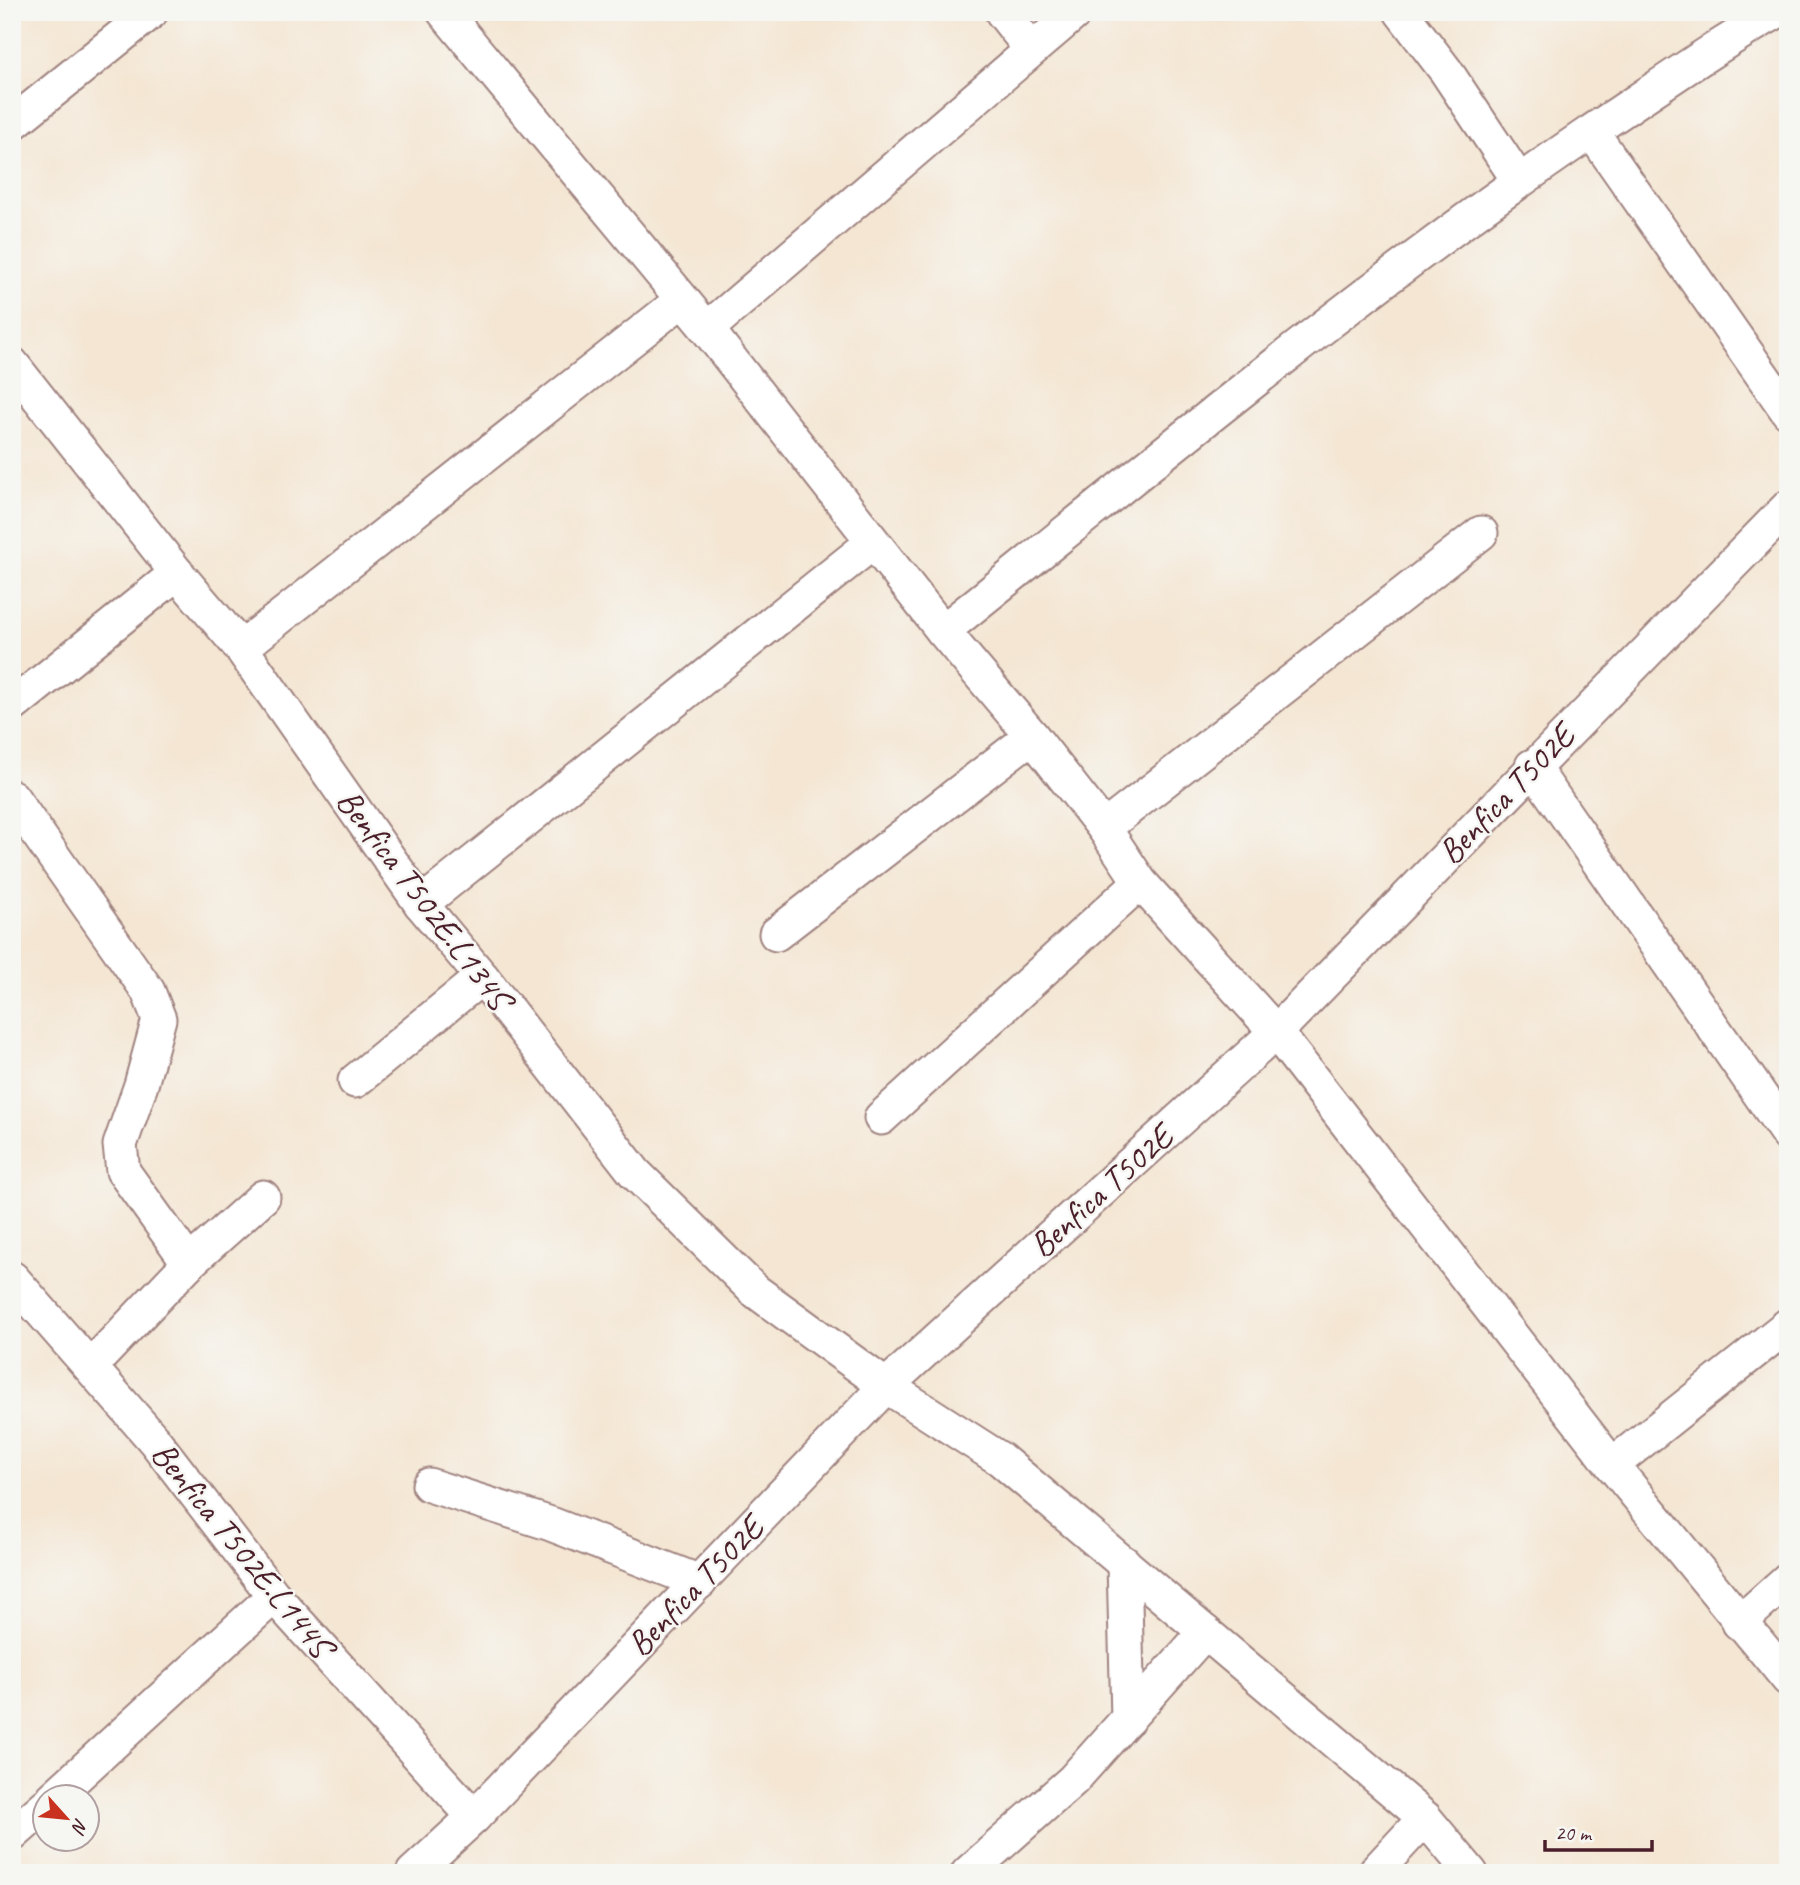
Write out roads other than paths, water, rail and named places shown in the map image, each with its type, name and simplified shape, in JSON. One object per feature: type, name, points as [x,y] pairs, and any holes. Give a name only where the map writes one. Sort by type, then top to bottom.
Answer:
[{"type":"street","points":[[12,124],[152,12]]},
{"type":"street","points":[[444,12],[707,329],[872,543],[1032,736],[1104,828],[1140,882],[1276,1032],[1612,1465],[1739,1623],[1788,1679]]},
{"type":"street","points":[[1002,12],[1031,49]]},
{"type":"street","points":[[707,329],[1076,12]]},
{"type":"street","points":[[1401,12],[1446,71],[1519,181]]},
{"type":"street","points":[[943,631],[1338,314],[1519,181],[1723,42],[1776,12]]},
{"type":"street","points":[[1592,132],[1788,412]]},
{"type":"street","points":[[241,648],[682,300]]},
{"type":"street","name":"Benfica T502E.L134S","points":[[12,364],[177,573],[241,648],[421,904],[482,977],[635,1173],[754,1290],[886,1386],[1000,1460],[1124,1563],[1424,1818],[1471,1873]]},
{"type":"street","name":"Benfica T502E","points":[[413,1873],[474,1817],[886,1386],[1276,1032],[1532,766],[1783,522]]},
{"type":"street","points":[[1104,828],[1481,533]]},
{"type":"street","points":[[421,904],[872,543]]},
{"type":"street","points":[[12,706],[177,573]]},
{"type":"street","points":[[776,934],[863,870],[935,810],[1032,736]]},
{"type":"street","points":[[1532,766],[1788,1135]]},
{"type":"street","points":[[12,797],[148,991],[159,1019],[141,1085],[120,1144],[123,1171],[189,1263]]},
{"type":"street","points":[[881,1118],[1140,882]]},
{"type":"street","points":[[355,1082],[482,977]]},
{"type":"street","points":[[91,1366],[189,1263],[263,1197]]},
{"type":"street","name":"Benfica T502E.L144S","points":[[12,1278],[154,1440],[274,1595],[474,1817]]},
{"type":"street","points":[[1612,1465],[1788,1325]]},
{"type":"street","points":[[429,1485],[551,1524],[700,1582]]},
{"type":"street","points":[[1124,1563],[1128,1720]]},
{"type":"street","points":[[1739,1623],[1788,1579]]},
{"type":"street","points":[[67,1784],[274,1595]]},
{"type":"street","points":[[968,1873],[1073,1780],[1205,1632]]},
{"type":"street","points":[[12,1835],[32,1817]]},
{"type":"street","points":[[1374,1873],[1424,1818]]}]
